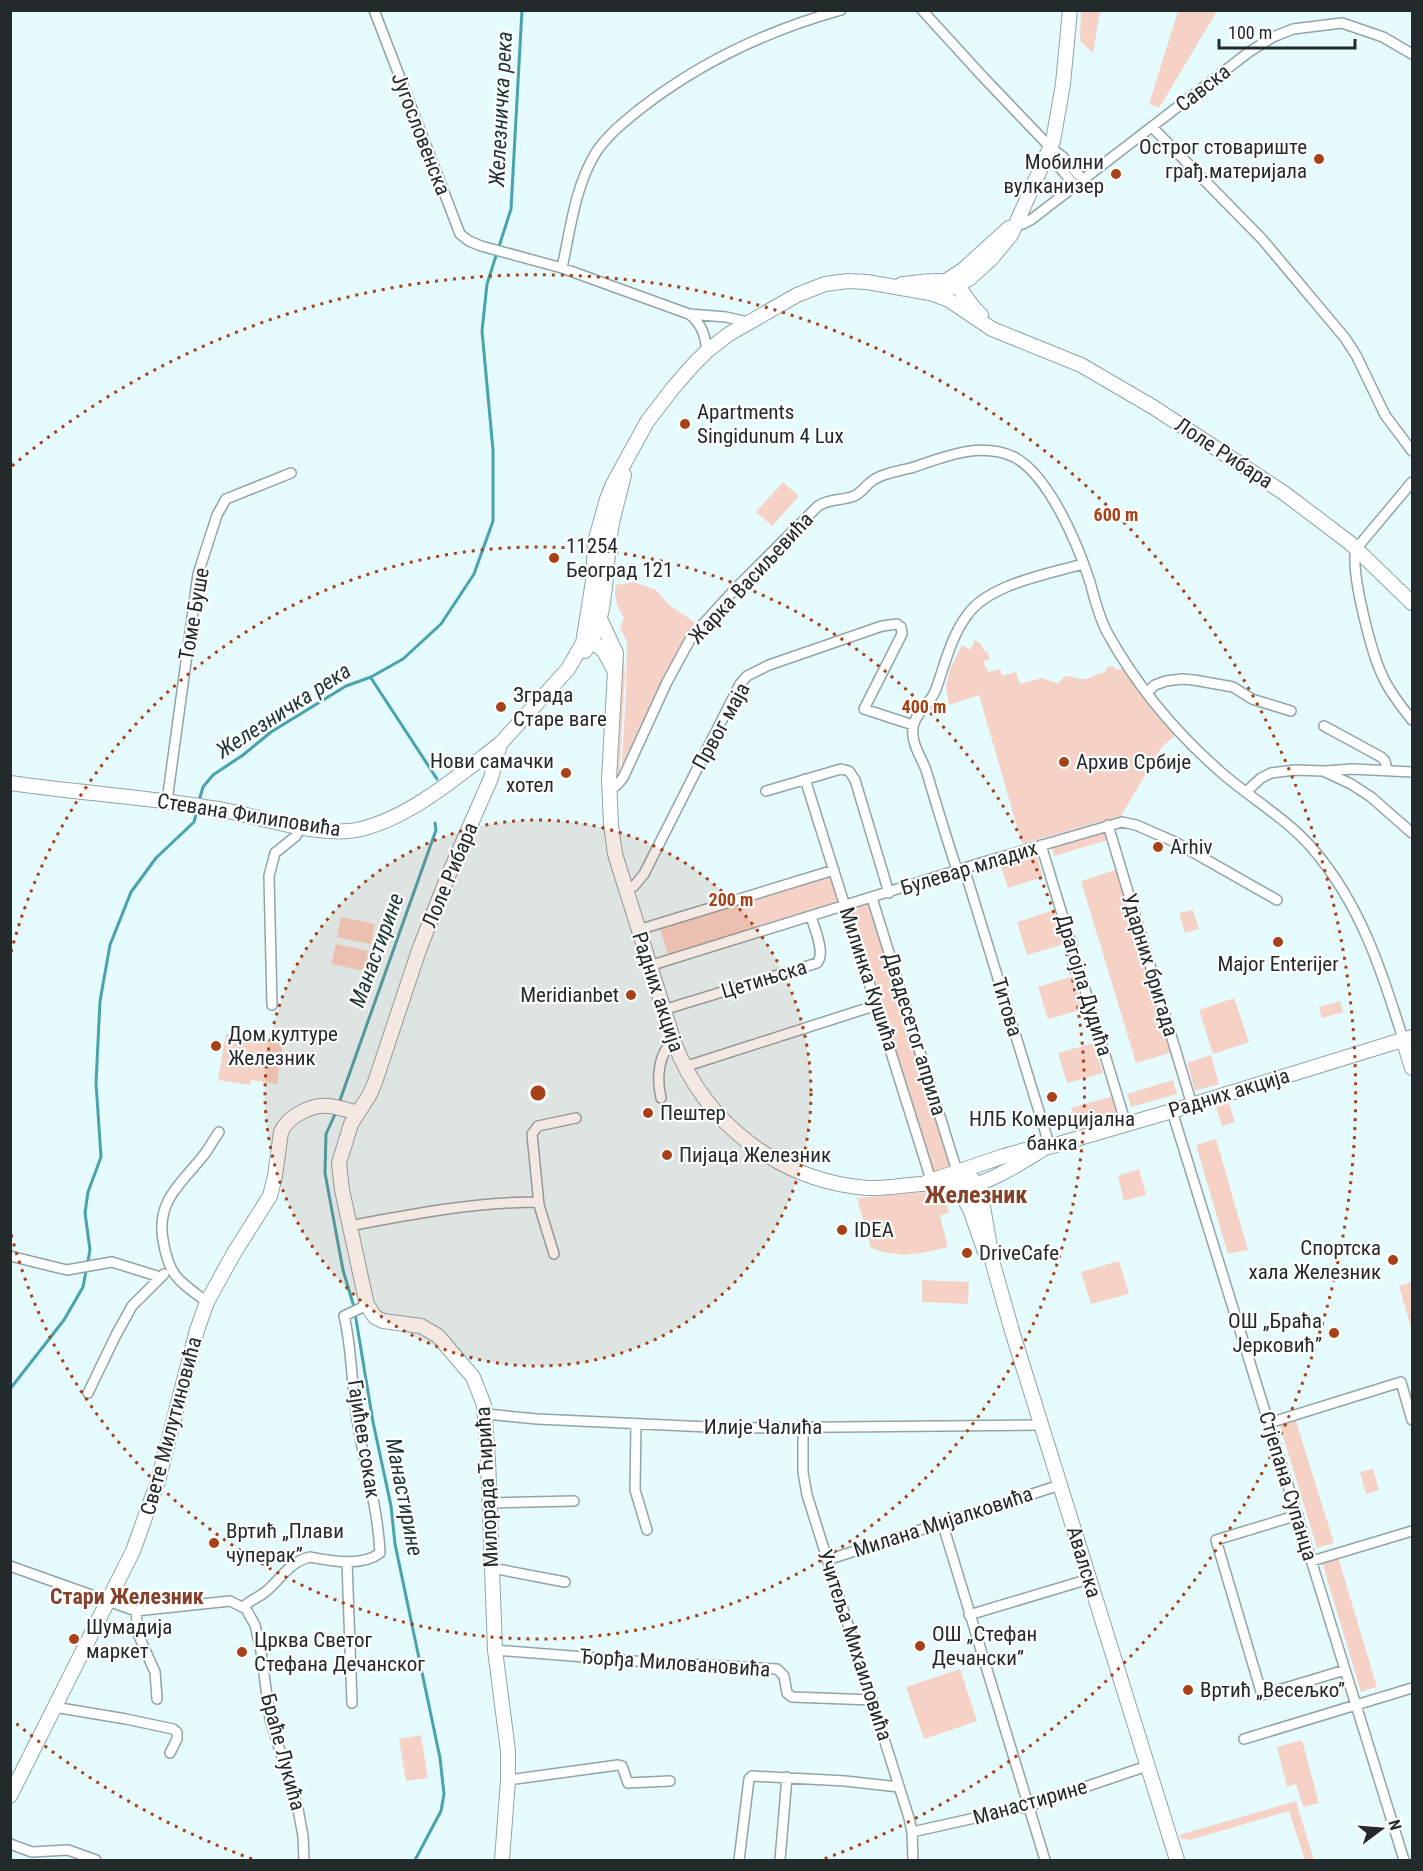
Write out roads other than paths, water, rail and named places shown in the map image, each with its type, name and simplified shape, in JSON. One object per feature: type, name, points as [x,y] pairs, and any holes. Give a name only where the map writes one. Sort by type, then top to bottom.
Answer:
[{"type":"main road","points":[[1014,225],[1050,147],[1063,84],[1070,10]]},
{"type":"main road","name":"Савска","points":[[949,289],[964,270],[1005,230],[1014,225]]},
{"type":"main road","name":"Лоле Рибара","points":[[343,1109],[370,1094],[419,950],[447,876],[491,778],[500,744],[565,673],[592,638],[598,527],[609,492],[654,412],[707,351],[748,322],[785,300],[825,284],[855,281],[930,294],[949,289]]},
{"type":"main road","name":"Лоле Рибара","points":[[882,285],[949,289],[981,323],[1081,365],[1154,406],[1284,493],[1356,549],[1413,603]]},
{"type":"main road","name":"Радних акција","points":[[592,638],[616,653],[609,787],[612,836],[626,891],[674,1042],[684,1067],[703,1098],[732,1129],[754,1148],[797,1172],[829,1182],[866,1188],[928,1182],[958,1186],[977,1184],[1014,1167],[1047,1147]]},
{"type":"main road","name":"Стевана Филиповића","points":[[10,783],[167,801],[327,831],[349,831],[384,822],[433,794],[500,744]]},
{"type":"main road","points":[[1408,1038],[1413,1068]]},
{"type":"main road","name":"Радних акција","points":[[928,1182],[1025,1150],[1047,1147],[1172,1112],[1408,1038]]},
{"type":"main road","name":"Свете Милутиновића","points":[[10,1796],[133,1551],[150,1506],[167,1449],[197,1330],[207,1302],[234,1253],[267,1204],[273,1187],[281,1132],[287,1121],[318,1106],[343,1109]]},
{"type":"main road","points":[[343,1109],[345,1140],[339,1163],[363,1307]]},
{"type":"main road","points":[[985,1220],[988,1197],[992,1187],[1014,1167]]},
{"type":"main road","points":[[958,1171],[966,1173],[977,1184]]},
{"type":"main road","name":"Авалска","points":[[958,1171],[958,1186],[970,1209],[982,1244],[993,1264]]},
{"type":"main road","name":"Авалска","points":[[977,1184],[993,1264],[1177,1860]]},
{"type":"main road","name":"Милорада Ћирића","points":[[363,1307],[383,1321],[421,1326],[438,1336],[473,1377],[486,1414],[495,1650],[508,1750],[502,1860]]},
{"type":"street","name":"Југословенска","points":[[374,10],[460,234],[481,246],[562,268]]},
{"type":"street","points":[[748,322],[726,317],[689,314],[562,268],[583,182],[595,155],[610,134],[692,72],[766,36],[841,10]]},
{"type":"street","points":[[922,10],[1050,147],[1056,163],[1079,183]]},
{"type":"street","name":"Савска","points":[[1014,225],[1029,222],[1262,43],[1293,29],[1342,23],[1383,37],[1413,54]]},
{"type":"street","points":[[1153,128],[1262,238],[1345,338],[1394,429],[1413,451]]},
{"type":"street","points":[[689,314],[702,328],[707,351]]},
{"type":"street","name":"Жарка Васиљевића","points":[[609,787],[616,786],[623,778],[667,682],[692,636],[737,587],[821,504],[855,496],[875,479],[958,453],[983,450],[1002,453],[1022,462],[1043,482],[1083,564],[1102,622],[1112,641],[1147,692],[1195,747],[1299,834],[1325,863],[1347,896],[1371,945],[1408,1038]]},
{"type":"street","name":"Томе Буше","points":[[167,801],[198,573],[218,515],[226,499],[291,473]]},
{"type":"street","points":[[1412,484],[1356,549],[1355,561],[1360,600],[1380,671],[1413,720]]},
{"type":"street","points":[[913,725],[918,712],[936,691],[945,660],[966,616],[979,602],[998,590],[1083,564]]},
{"type":"street","name":"Првог маја","points":[[626,891],[644,874],[740,684],[747,676],[769,664],[895,624],[901,627],[902,634],[864,709],[913,725]]},
{"type":"street","points":[[1147,692],[1155,685],[1166,681],[1188,679],[1233,687],[1252,699],[1291,711]]},
{"type":"street","name":"Титова","points":[[913,725],[913,741],[961,869],[1047,1147]]},
{"type":"street","points":[[1324,726],[1380,757],[1385,761],[1387,771]]},
{"type":"street","points":[[766,791],[841,768],[853,775],[889,892]]},
{"type":"street","points":[[1246,792],[1271,772],[1352,769],[1413,772]]},
{"type":"street","points":[[1325,771],[1371,797],[1413,833]]},
{"type":"street","name":"Милинка Кушића","points":[[806,779],[877,1005],[928,1182]]},
{"type":"street","name":"Булевар младих","points":[[649,966],[961,869],[1108,825],[1128,822],[1163,836],[1277,900]]},
{"type":"street","name":"Ударних бригада","points":[[1108,825],[1192,1105]]},
{"type":"street","points":[[272,1005],[269,876],[275,853],[296,836],[301,826]]},
{"type":"street","name":"Драгојла Дудића","points":[[1041,845],[1126,1124]]},
{"type":"street","points":[[638,930],[834,870]]},
{"type":"street","name":"Двадесетог априла","points":[[872,897],[958,1171]]},
{"type":"street","name":"Цетињска","points":[[663,1010],[817,963],[821,954],[811,916]]},
{"type":"street","points":[[684,1067],[877,1005]]},
{"type":"street","points":[[662,1098],[658,1082],[662,1062],[667,1047],[674,1042]]},
{"type":"street","name":"Стјепана Супанца","points":[[1172,1112],[1404,1860]]},
{"type":"street","points":[[554,1254],[538,1202],[532,1131],[538,1126],[576,1118]]},
{"type":"street","points":[[207,1302],[178,1281],[171,1270],[160,1226],[162,1213],[172,1192],[204,1155],[219,1132]]},
{"type":"street","points":[[349,1226],[490,1203],[538,1202]]},
{"type":"street","points":[[10,1256],[59,1269],[76,1269],[104,1262],[122,1264],[160,1277]]},
{"type":"street","points":[[88,1393],[132,1306],[160,1277],[171,1270]]},
{"type":"street","name":"Гајићев сокак","points":[[243,1606],[264,1593],[285,1571],[304,1558],[347,1562],[379,1555],[370,1480],[356,1412],[352,1354],[344,1316],[363,1307]]},
{"type":"street","points":[[1269,1422],[1401,1382],[1413,1420]]},
{"type":"street","name":"Илије Чалића","points":[[486,1414],[636,1425],[803,1428],[1041,1425]]},
{"type":"street","points":[[636,1425],[635,1490],[647,1530]]},
{"type":"street","name":"Учитеља Михаиловића","points":[[803,1428],[805,1485],[912,1832],[913,1860]]},
{"type":"street","name":"Милана Мијалковића","points":[[828,1560],[1060,1485]]},
{"type":"street","points":[[490,1503],[574,1501]]},
{"type":"street","points":[[1298,1515],[1215,1540],[1262,1695],[1345,1670]]},
{"type":"street","points":[[942,1522],[1046,1860]]},
{"type":"street","points":[[1312,1561],[1413,1531]]},
{"type":"street","points":[[347,1562],[352,1703]]},
{"type":"street","points":[[10,1566],[136,1611],[230,1601],[243,1606]]},
{"type":"street","points":[[492,1568],[565,1582]]},
{"type":"street","points":[[969,1615],[1089,1579]]},
{"type":"street","name":"Браће Лукића","points":[[243,1606],[251,1615],[255,1625],[261,1651],[270,1719],[298,1809],[303,1836],[304,1860]]},
{"type":"street","points":[[136,1611],[138,1634],[154,1672],[157,1699]]},
{"type":"street","name":"Ђорђа Миловановића","points":[[495,1650],[777,1669],[784,1676],[787,1694],[792,1697],[873,1700]]},
{"type":"street","points":[[1244,1739],[1413,1688]]},
{"type":"street","points":[[54,1707],[126,1719],[173,1730],[177,1732],[177,1736],[170,1753]]},
{"type":"street","points":[[508,1780],[618,1765],[625,1769],[628,1783],[670,1781]]},
{"type":"street","name":"Манастирине","points":[[912,1832],[1029,1806],[1147,1766]]},
{"type":"street","points":[[739,1860],[748,1781],[752,1776],[899,1787]]},
{"type":"street","points":[[780,1860],[787,1777]]},
{"type":"street","points":[[10,1844],[32,1852],[68,1850],[96,1860]]},
{"type":"waterway","name":"Железничка река","points":[[199,801],[203,787],[213,775],[243,755],[271,732],[346,686],[371,677],[403,659],[441,624],[474,574],[493,521],[493,450],[482,331],[487,284],[511,209],[522,10]]},
{"type":"waterway","name":"Манастирине","points":[[371,678],[437,779]]},
{"type":"waterway","name":"Железничка река","points":[[10,1389],[64,1320],[83,1287],[90,1250],[85,1213],[88,1192],[101,1157],[96,1083],[100,1001],[110,945],[131,892],[156,858],[194,822],[197,811]]},
{"type":"waterway","name":"Манастирине","points":[[339,1103],[436,830],[435,823]]},
{"type":"waterway","name":"Манастирине","points":[[336,1112],[326,1134],[325,1173],[343,1270],[354,1307],[373,1422],[391,1506],[395,1544],[440,1758],[444,1794],[441,1811],[415,1860]]},
{"type":"place","name":"Острог стовариште грађ.материјала","points":[[1319,159]]},
{"type":"place","name":"Мобилни вулканизер","points":[[1116,174]]},
{"type":"place","name":"Apartments Singidunum 4 Lux","points":[[685,424]]},
{"type":"place","name":"11254 Београд 121","points":[[554,558]]},
{"type":"place","name":"Зграда Старе ваге","points":[[501,707]]},
{"type":"place","name":"Архив Србије","points":[[1064,762]]},
{"type":"place","name":"Нови самачки хотел","points":[[566,773]]},
{"type":"place","name":"Arhiv","points":[[1158,847]]},
{"type":"place","name":"Major Enterijer","points":[[1278,942]]},
{"type":"place","name":"Meridianbet","points":[[631,995]]},
{"type":"place","name":"Дом културе Железник","points":[[216,1046]]},
{"type":"place","name":"НЛБ Комерцијална банка","points":[[1052,1097]]},
{"type":"place","name":"Пештер","points":[[648,1113]]},
{"type":"place","name":"Пијаца Железник","points":[[667,1155]]},
{"type":"place","name":"IDEA","points":[[842,1230]]},
{"type":"place","name":"DriveCafe","points":[[967,1253]]},
{"type":"place","name":"Спортска хала Железник","points":[[1393,1260]]},
{"type":"place","name":"ОШ „Браћа Јерковић”","points":[[1334,1333]]},
{"type":"place","name":"Вртић „Плави чуперак”","points":[[214,1543]]},
{"type":"place","name":"Шумадија маркет","points":[[74,1639]]},
{"type":"place","name":"ОШ „Стефан Дечански”","points":[[920,1646]]},
{"type":"place","name":"Црква Светог Стефана Дечанског","points":[[242,1652]]},
{"type":"place","name":"Вртић „Весељко”","points":[[1188,1690]]},
{"type":"district","name":"Железник","points":[[976,1195]]},
{"type":"district","name":"Стари Железник","points":[[127,1596]]}]
